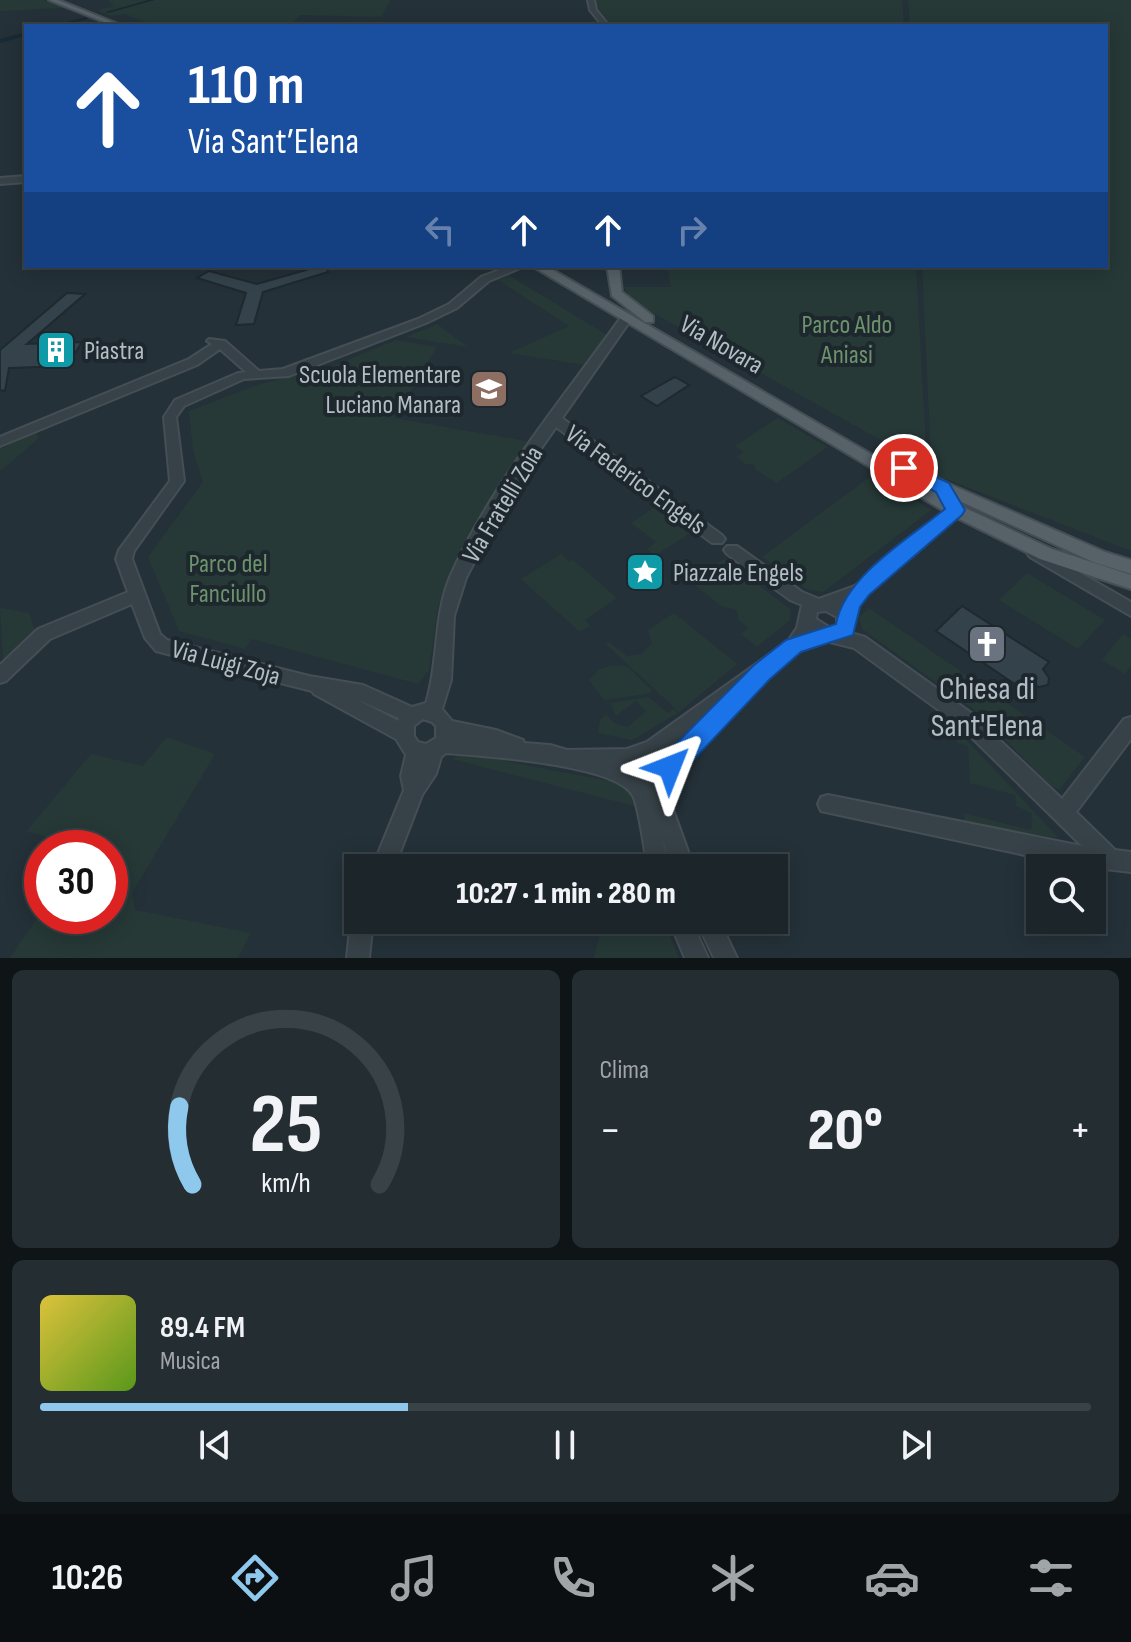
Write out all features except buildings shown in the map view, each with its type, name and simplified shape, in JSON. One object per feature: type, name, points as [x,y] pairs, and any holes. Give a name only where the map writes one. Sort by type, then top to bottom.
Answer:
[{"type":"main road","points":[[52,0],[115,24]]},
{"type":"main road","points":[[63,0],[124,24]]},
{"type":"main road","name":"Via Novara","points":[[541,268],[955,510],[1018,542]]},
{"type":"main road","points":[[592,298],[604,299],[616,293],[613,268]]},
{"type":"main road","name":"Via Novara","points":[[616,293],[636,311],[943,488],[1099,557],[1131,567]]},
{"type":"main road","points":[[943,488],[955,510],[966,508],[1099,557]]},
{"type":"main road","points":[[1018,542],[1131,582]]},
{"type":"street","points":[[591,0],[593,10],[604,24]]},
{"type":"street","points":[[0,181],[24,179]]},
{"type":"street","name":"Via Luigi Zoja","points":[[434,743],[406,744],[416,721],[309,683],[162,646],[153,638],[124,559],[127,550],[177,481],[170,417],[172,410],[190,397],[255,374],[297,369],[422,321],[453,306],[485,279],[515,268]]},
{"type":"street","name":"Via Fratelli Zoia","points":[[416,721],[442,680],[446,616],[458,578],[503,492],[626,318]]},
{"type":"street","points":[[0,442],[193,362],[217,342],[255,374]]},
{"type":"street","name":"Via Federico Engels","points":[[554,419],[717,539]]},
{"type":"street","points":[[656,854],[639,778],[639,751],[651,750],[794,646],[839,628],[861,590],[955,510]]},
{"type":"street","name":"Via Novara","points":[[1018,542],[1131,610]]},
{"type":"street","name":"Via Federico Engels","points":[[732,550],[796,596],[840,610],[839,628]]},
{"type":"street","points":[[794,646],[807,621],[807,611],[861,590]]},
{"type":"street","points":[[0,676],[44,634],[136,596]]},
{"type":"street","points":[[807,621],[815,630],[839,628],[969,723],[1108,857]]},
{"type":"street","points":[[434,743],[492,750],[522,749],[567,757],[639,778],[668,781],[670,767],[762,672]]},
{"type":"street","points":[[389,854],[414,790],[424,779],[442,718],[416,721]]},
{"type":"street","points":[[1062,815],[1131,725]]},
{"type":"street","points":[[651,750],[664,757],[670,767]]},
{"type":"street","points":[[639,778],[676,854]]},
{"type":"street","points":[[828,804],[1071,855],[1131,862]]},
{"type":"street","points":[[358,958],[361,934]]},
{"type":"street","points":[[686,934],[697,958]]},
{"type":"street","points":[[714,934],[726,958]]},
{"type":"green space","points":[[0,0],[43,0],[65,8],[0,11]]},
{"type":"green space","points":[[108,0],[390,0],[382,17],[301,15],[290,24],[150,24],[125,14],[112,16],[96,10],[114,6]]},
{"type":"green space","points":[[594,0],[902,0],[904,24],[609,24],[598,12]]},
{"type":"green space","points":[[908,0],[1131,0],[1131,551],[933,474],[922,268],[1108,268],[1108,24],[910,24]]},
{"type":"green space","name":"Parco Aldo Aniasi","points":[[667,268],[916,268],[927,466],[630,300],[624,287],[671,287]]},
{"type":"green space","points":[[510,276],[607,335],[585,365],[509,353],[569,326],[498,280]]},
{"type":"green space","points":[[437,324],[468,347],[406,337]]},
{"type":"green space","name":"Parco del Fanciullo","points":[[396,340],[437,347],[394,418],[532,442],[453,566],[438,607],[429,670],[418,684],[252,639],[245,649],[179,631],[148,557],[203,482],[193,451],[189,411],[260,384],[328,368]]},
{"type":"green space","points":[[778,418],[827,447],[777,483],[756,470],[754,464],[745,464],[736,457],[744,452],[735,446]]},
{"type":"green space","points":[[36,432],[39,438],[0,471],[0,449]]},
{"type":"green space","points":[[874,474],[931,510],[823,592],[807,589],[762,557]]},
{"type":"green space","points":[[658,505],[690,533],[655,556],[647,549],[656,542],[631,523]]},
{"type":"green space","points":[[561,554],[569,562],[573,560],[617,598],[585,620],[590,626],[580,632],[521,579]]},
{"type":"green space","points":[[724,559],[790,609],[790,620],[757,647],[741,634],[748,628],[738,619],[737,610],[721,606],[691,582]]},
{"type":"green space","points":[[1027,573],[1105,620],[1078,649],[999,600]]},
{"type":"green space","points":[[0,608],[29,613],[35,631],[3,659]]},
{"type":"green space","points":[[869,608],[1085,757],[1059,790],[1049,784],[980,714],[862,629],[859,617]]},
{"type":"green space","points":[[674,613],[737,664],[679,712],[606,644],[609,642],[627,656],[642,654],[652,643],[648,630]]},
{"type":"green space","points":[[1123,634],[1131,639],[1131,666],[1125,674],[1102,660]]},
{"type":"green space","points":[[612,665],[628,667],[652,690],[647,694],[604,700],[589,680],[598,670]]},
{"type":"green space","points":[[648,697],[668,713],[674,709],[678,713],[632,740],[598,733],[600,720],[606,715],[616,724],[628,727],[646,711],[636,701],[616,716],[610,703]]},
{"type":"green space","points":[[957,730],[1059,838],[965,824],[964,813],[1030,830],[1032,827],[1031,813],[1016,806],[1015,795],[970,783],[968,746],[957,743]]},
{"type":"green space","points":[[167,737],[215,754],[132,893],[135,910],[251,933],[238,958],[10,958],[26,934],[128,934],[128,830],[28,830],[91,754],[143,766]]},
{"type":"green space","points":[[463,753],[619,783],[629,791],[634,806],[452,759]]},
{"type":"green space","points":[[600,934],[669,934],[679,958],[594,958]]},
{"type":"waterway","points":[[108,12],[153,0]]},
{"type":"waterway","points":[[63,24],[86,18]]},
{"type":"waterway","points":[[0,41],[24,35]]},
{"type":"place","name":"Piastra","points":[[56,350]]},
{"type":"place","name":"Scuola Elementare Luciano Manara","points":[[489,389]]},
{"type":"place","name":"Piazzale Engels","points":[[645,572]]},
{"type":"place","name":"Chiesa di Sant'Elena","points":[[987,644]]},
{"type":"route","points":[[670,767],[762,672],[794,646],[811,638],[841,633],[847,625],[850,605],[861,590],[955,510],[943,488],[904,468]]}]
